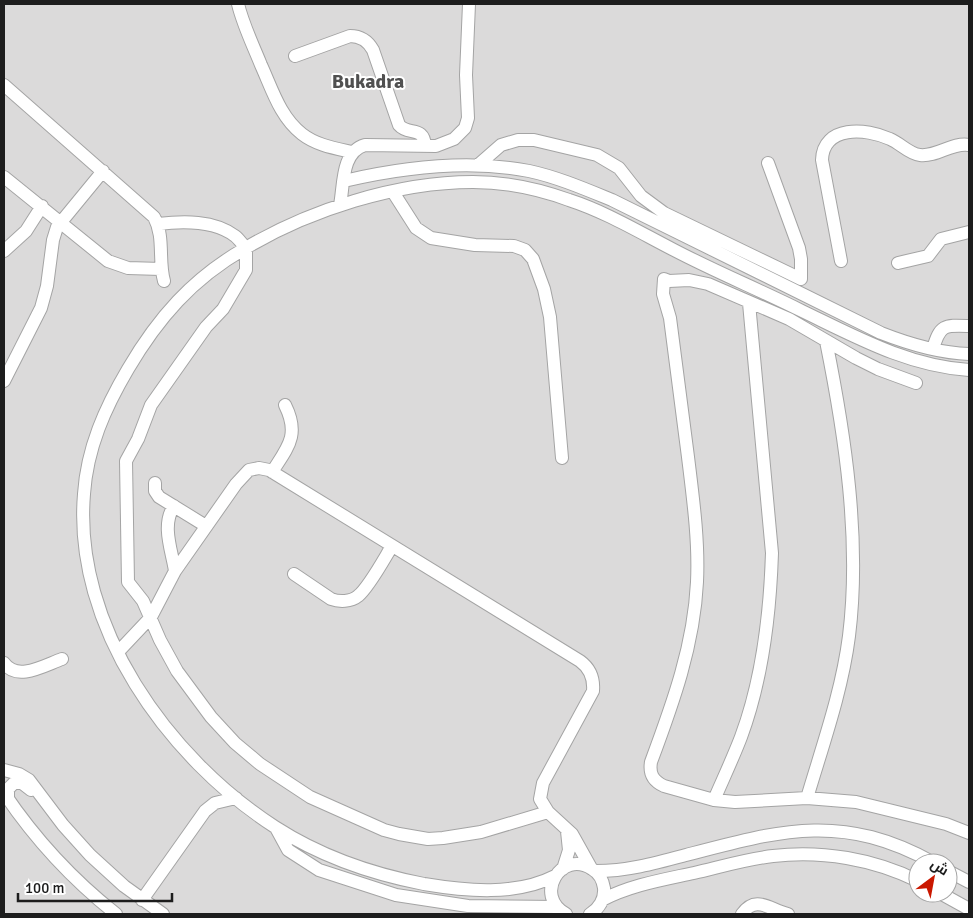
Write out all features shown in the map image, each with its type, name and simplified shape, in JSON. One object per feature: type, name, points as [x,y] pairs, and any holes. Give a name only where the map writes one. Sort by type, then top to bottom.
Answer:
[{"type":"street","points":[[238,4],[248,33],[278,103],[288,120],[310,139],[352,152]]},
{"type":"street","points":[[340,206],[348,160],[352,152],[358,147],[365,145],[436,146],[454,138],[465,128],[468,118],[466,75],[470,4]]},
{"type":"street","points":[[295,56],[350,36],[356,36],[366,41],[373,50],[398,125],[405,130],[420,134],[423,137],[425,146]]},
{"type":"street","points":[[4,85],[149,211],[158,224],[160,233],[162,275],[114,264],[102,257],[42,206],[4,177]]},
{"type":"street","points":[[841,261],[822,160],[824,149],[829,139],[844,132],[873,134],[889,138],[912,153],[922,156],[961,145],[969,145]]},
{"type":"street","points":[[477,166],[501,145],[518,140],[534,140],[592,153],[605,158],[619,168],[641,196],[664,213],[801,279],[799,248],[768,163]]},
{"type":"street","points":[[344,181],[396,170],[423,167],[477,166],[530,172],[585,189],[631,209],[881,333],[933,349],[969,354]]},
{"type":"street","points":[[4,381],[41,308],[48,280],[52,240],[60,222],[103,171]]},
{"type":"street","points":[[916,853],[880,839],[843,832],[806,830],[753,838],[633,868],[594,869],[576,864],[541,883],[517,888],[465,889],[399,879],[336,858],[276,828],[236,798],[206,772],[170,733],[139,690],[118,652],[94,590],[85,551],[84,492],[88,463],[96,435],[106,409],[119,384],[146,340],[169,309],[207,273],[246,248],[289,225],[340,206],[393,192],[458,182],[493,183],[550,194],[590,208],[880,349],[929,364],[969,370]]},
{"type":"street","points":[[393,192],[416,228],[431,238],[475,245],[514,246],[525,250],[533,259],[544,289],[550,316],[562,458]]},
{"type":"street","points":[[4,251],[26,231],[42,206]]},
{"type":"street","points":[[158,224],[188,223],[217,227],[235,236],[246,248],[246,270],[223,309],[206,327],[151,405],[138,439],[126,461],[128,582],[143,601],[160,640],[177,671],[210,717],[235,743],[260,764],[310,796],[384,830],[398,834],[443,838],[481,832],[548,812]]},
{"type":"street","points":[[898,263],[928,256],[941,239],[969,232]]},
{"type":"street","points":[[699,281],[716,251]]},
{"type":"street","points":[[916,383],[878,369],[789,319],[699,281],[670,281],[664,279],[664,294],[670,318],[692,491],[697,582],[685,664],[650,769],[652,777],[657,783],[714,800],[756,802],[807,798],[856,802],[946,824],[969,833]]},
{"type":"street","points":[[714,800],[741,737],[752,702],[767,631],[771,591],[772,553],[749,302]]},
{"type":"street","points":[[933,349],[937,334],[942,328],[969,326]]},
{"type":"street","points":[[807,798],[837,698],[844,666],[852,604],[850,504],[837,394],[826,341]]},
{"type":"street","points":[[272,472],[292,436],[292,418],[285,405]]},
{"type":"street","points":[[118,652],[151,617],[175,571],[245,472],[259,468],[272,472],[589,669],[593,679],[593,691],[543,783],[540,799],[548,812],[572,834],[604,885],[602,900],[597,909],[590,914]]},
{"type":"street","points":[[154,483],[156,494],[206,526]]},
{"type":"street","points":[[174,506],[168,516],[167,526],[175,571]]},
{"type":"street","points":[[294,574],[331,599],[338,601],[350,600],[360,594],[392,546]]},
{"type":"street","points":[[4,663],[10,670],[19,673],[62,659]]},
{"type":"street","points":[[4,770],[24,776],[90,855],[124,886],[163,914]]},
{"type":"street","points":[[46,803],[26,785],[18,782],[14,783],[8,790],[6,797],[80,885],[116,914]]},
{"type":"street","points":[[142,900],[205,811],[215,802],[236,798]]},
{"type":"street","points":[[561,911],[551,896],[552,882],[566,863],[569,843],[565,826]]},
{"type":"street","points":[[276,828],[288,850],[319,870],[396,895],[468,906],[561,911]]},
{"type":"street","points":[[602,900],[644,884],[756,859],[788,854],[841,857],[876,866],[908,877]]},
{"type":"street","points":[[958,903],[969,909]]},
{"type":"street","points":[[742,914],[748,906],[756,904],[788,914]]},
{"type":"shaded area","points":[[4,4],[969,4],[969,914],[4,914]]},
{"type":"district","name":"Bukadra","points":[[368,81]]}]
